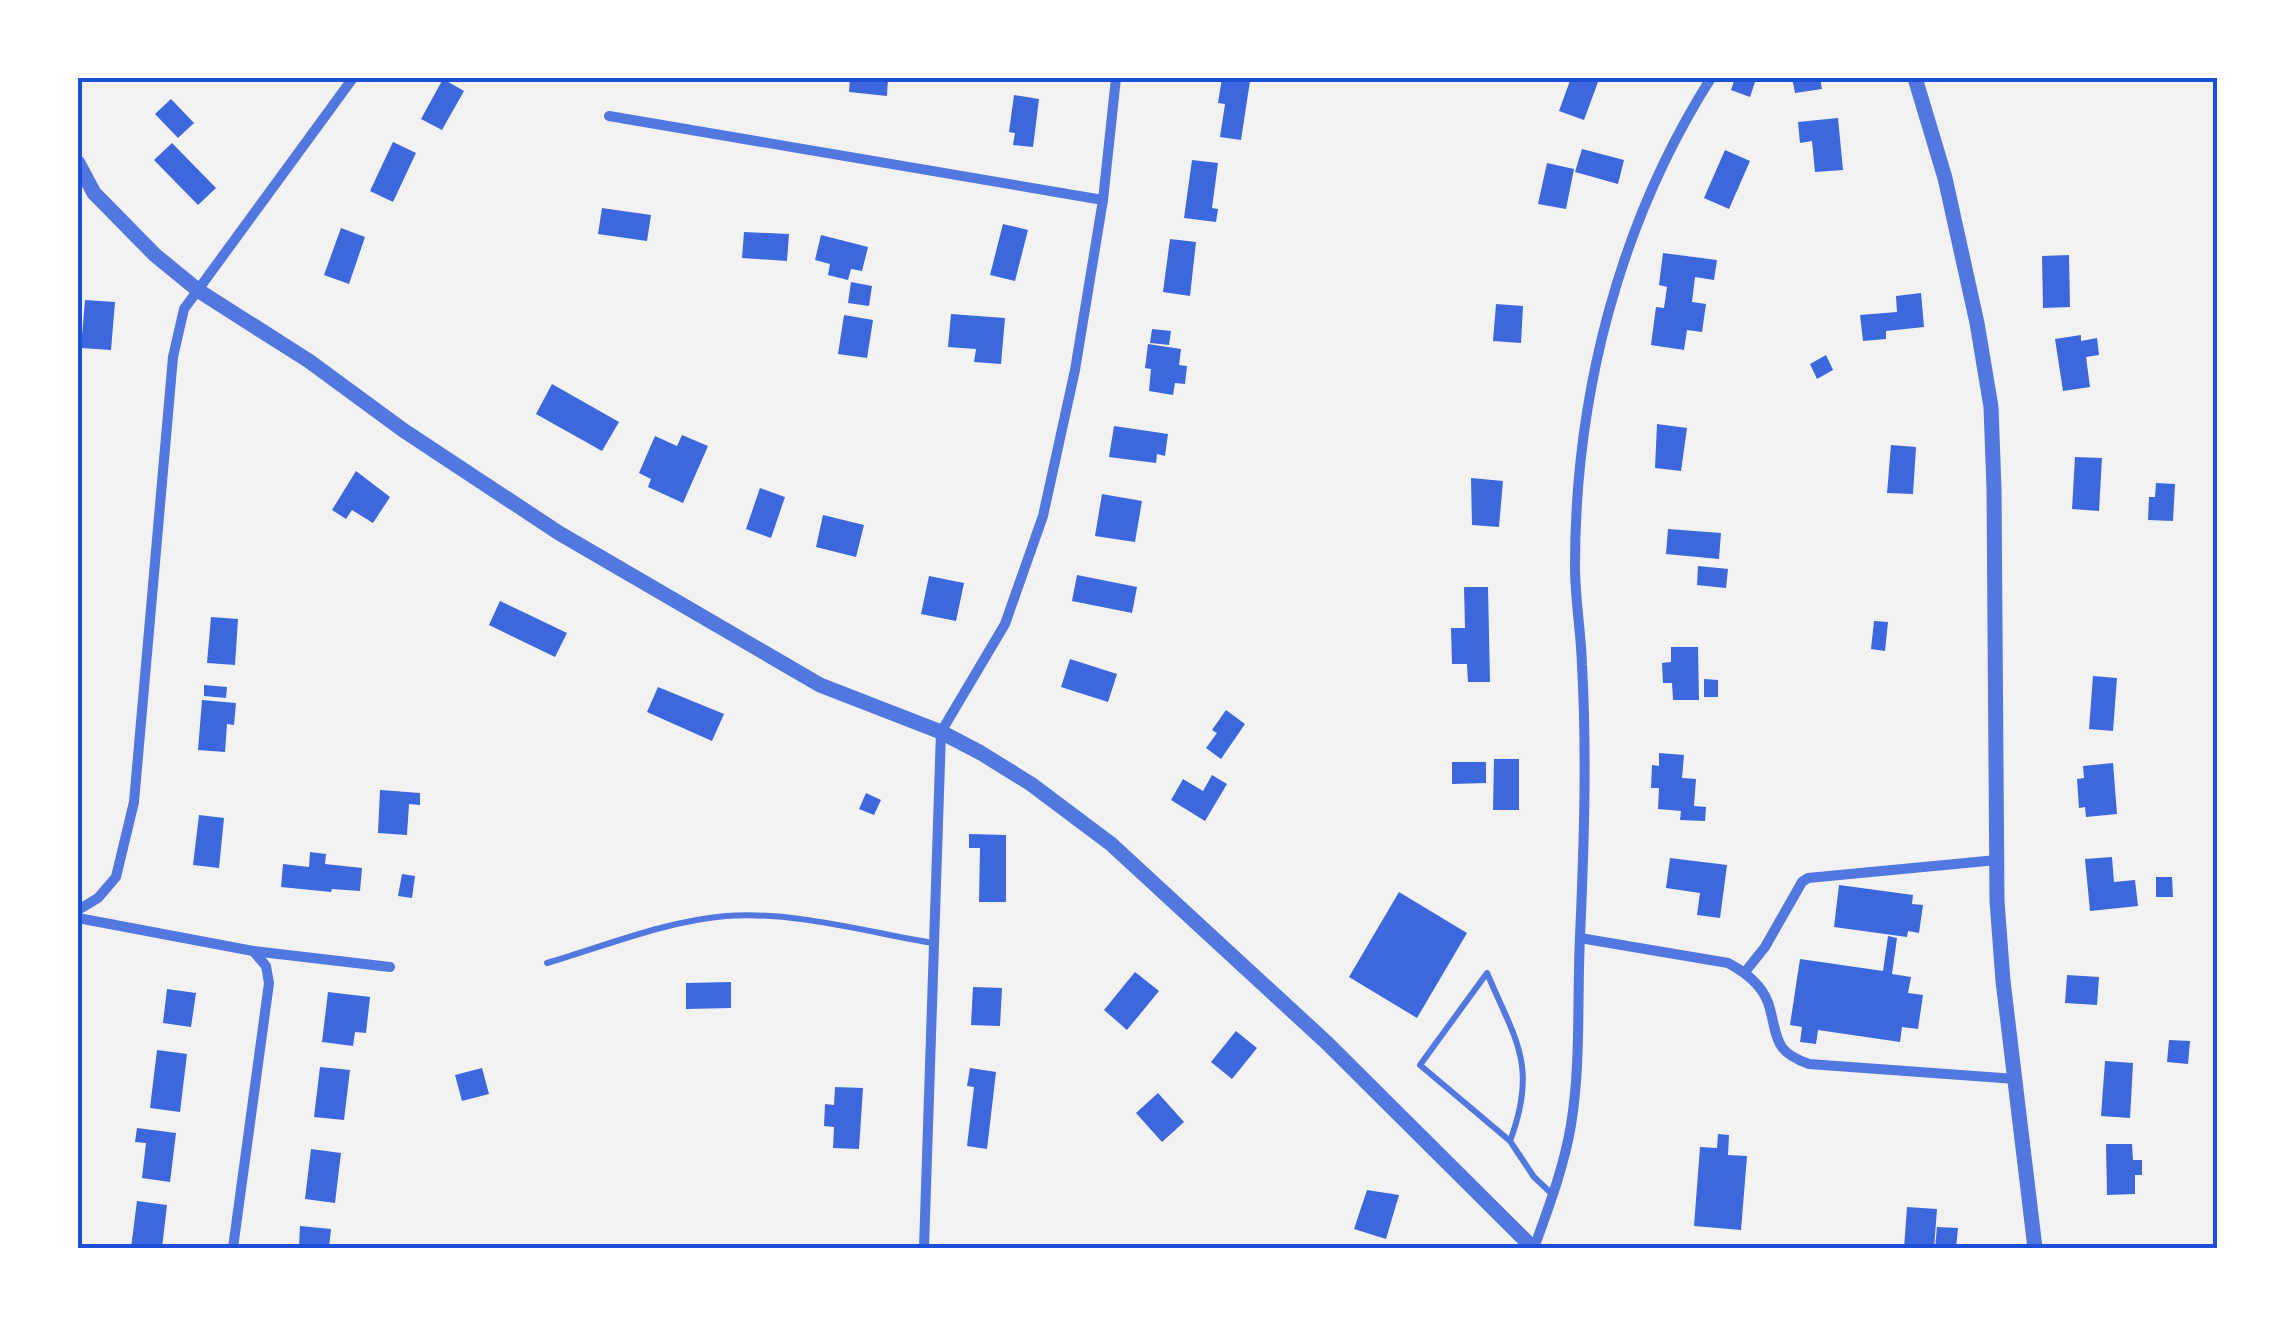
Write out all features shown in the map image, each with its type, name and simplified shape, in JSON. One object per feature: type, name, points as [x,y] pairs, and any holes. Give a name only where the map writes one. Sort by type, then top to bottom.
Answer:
[{"type":"street","points":[[78,910],[98,898],[116,877],[128,837],[173,358],[184,309],[353,78]]},
{"type":"street","points":[[924,1248],[941,732],[1005,624],[1044,516],[1075,370],[1103,200],[1116,78]]},
{"type":"street","points":[[78,163],[94,193],[154,255],[200,291],[544,523],[820,685],[941,732],[1031,784],[1112,844],[1327,1043],[1533,1248],[1553,1195],[1571,1125],[1586,801],[1575,569],[1578,486],[1587,406],[1606,312],[1637,226],[1691,110],[1711,78]]},
{"type":"street","points":[[1915,78],[1944,178],[1977,323],[1990,407],[1999,938],[2035,1248]]},
{"type":"street","points":[[609,116],[1103,200]]},
{"type":"street","points":[[1745,972],[1808,878],[1997,860]]},
{"type":"street","points":[[78,918],[253,951],[390,967]]},
{"type":"street","points":[[1580,938],[1728,963],[1745,972],[1770,1006],[1777,1042],[1808,1064],[2016,1079]]},
{"type":"street","points":[[233,1248],[269,984],[266,966],[253,951]]},
{"type":"lane","points":[[547,964],[661,929],[727,916],[795,920],[933,943]]},
{"type":"lane","points":[[1510,1141],[1521,1112],[1524,1060],[1487,973],[1420,1065],[1510,1141],[1534,1177],[1553,1195]]},
{"type":"building","points":[[850,78],[888,78],[887,96],[849,92]]},
{"type":"building","points":[[1222,78],[1250,81],[1241,140],[1220,137],[1225,104],[1218,103]]},
{"type":"building","points":[[1571,78],[1598,82],[1584,120],[1559,111]]},
{"type":"building","points":[[1735,78],[1755,82],[1750,97],[1731,90]]},
{"type":"building","points":[[1792,78],[1820,78],[1822,89],[1795,93]]},
{"type":"building","points":[[443,79],[464,91],[442,130],[421,119]]},
{"type":"building","points":[[1014,95],[1039,99],[1033,147],[1013,145],[1015,133],[1009,132]]},
{"type":"building","points":[[171,99],[194,123],[178,138],[155,114]]},
{"type":"building","points":[[1838,118],[1843,170],[1815,172],[1812,141],[1800,143],[1798,122]]},
{"type":"building","points":[[393,142],[416,153],[393,202],[370,191]]},
{"type":"building","points":[[172,143],[216,188],[198,205],[154,160]]},
{"type":"building","points":[[1582,149],[1624,160],[1618,184],[1575,172]]},
{"type":"building","points":[[1725,150],[1750,161],[1729,209],[1704,198]]},
{"type":"building","points":[[1192,160],[1218,163],[1212,208],[1218,209],[1216,222],[1184,218]]},
{"type":"building","points":[[1547,163],[1574,169],[1566,209],[1538,204]]},
{"type":"building","points":[[602,208],[651,215],[647,241],[598,234]]},
{"type":"building","points":[[1003,224],[1028,230],[1015,281],[990,275]]},
{"type":"building","points":[[341,228],[365,237],[349,284],[324,275]]},
{"type":"building","points":[[744,232],[789,234],[787,261],[742,258]]},
{"type":"building","points":[[821,235],[868,247],[862,271],[851,269],[848,280],[828,275],[830,264],[815,260]]},
{"type":"building","points":[[1170,239],[1196,242],[1190,296],[1163,292]]},
{"type":"building","points":[[1663,253],[1717,260],[1714,280],[1695,277],[1692,302],[1706,304],[1702,332],[1687,330],[1684,350],[1651,345],[1656,307],[1664,308],[1667,287],[1659,285]]},
{"type":"building","points":[[2069,255],[2070,307],[2043,308],[2042,256]]},
{"type":"building","points":[[851,282],[872,286],[869,306],[848,303]]},
{"type":"building","points":[[1921,293],[1924,327],[1886,331],[1886,339],[1863,341],[1860,315],[1897,312],[1896,296]]},
{"type":"building","points":[[85,300],[115,302],[111,350],[81,348]]},
{"type":"building","points":[[1496,304],[1523,306],[1521,343],[1493,341]]},
{"type":"building","points":[[951,314],[1005,318],[1001,364],[974,362],[976,349],[948,347]]},
{"type":"building","points":[[844,315],[873,320],[867,358],[838,354]]},
{"type":"building","points":[[1152,329],[1171,331],[1169,345],[1150,343]]},
{"type":"building","points":[[2081,335],[2081,341],[2097,338],[2099,355],[2086,357],[2090,387],[2063,391],[2055,339]]},
{"type":"building","points":[[1148,344],[1181,349],[1179,365],[1187,366],[1185,384],[1175,383],[1173,395],[1149,391],[1151,369],[1145,368]]},
{"type":"building","points":[[1826,355],[1833,370],[1817,379],[1810,364]]},
{"type":"building","points":[[552,384],[619,422],[602,451],[536,414]]},
{"type":"building","points":[[1657,424],[1687,428],[1681,471],[1655,468]]},
{"type":"building","points":[[1114,426],[1168,434],[1165,456],[1157,454],[1156,463],[1109,457]]},
{"type":"building","points":[[682,435],[708,446],[683,503],[648,487],[651,479],[639,473],[655,436],[677,446]]},
{"type":"building","points":[[1891,445],[1916,447],[1913,494],[1887,493]]},
{"type":"building","points":[[2075,457],[2102,458],[2099,511],[2072,509]]},
{"type":"building","points":[[356,471],[390,497],[373,523],[352,510],[346,519],[332,510]]},
{"type":"building","points":[[1471,478],[1503,481],[1499,527],[1472,525]]},
{"type":"building","points":[[2156,483],[2175,484],[2173,521],[2148,520],[2149,497],[2155,497]]},
{"type":"building","points":[[760,488],[785,497],[771,538],[746,529]]},
{"type":"building","points":[[1102,494],[1142,501],[1135,542],[1095,536]]},
{"type":"building","points":[[823,515],[864,525],[856,557],[816,547]]},
{"type":"building","points":[[1668,529],[1721,533],[1719,559],[1666,554]]},
{"type":"building","points":[[1698,566],[1728,569],[1726,588],[1697,585]]},
{"type":"building","points":[[1077,575],[1137,587],[1132,613],[1072,601]]},
{"type":"building","points":[[929,576],[964,583],[956,621],[921,614]]},
{"type":"building","points":[[1464,587],[1488,587],[1490,682],[1468,682],[1467,664],[1452,664],[1451,628],[1465,628]]},
{"type":"building","points":[[500,601],[567,633],[555,657],[489,625]]},
{"type":"building","points":[[211,617],[238,619],[235,665],[207,663]]},
{"type":"building","points":[[1874,621],[1888,622],[1885,651],[1871,649]]},
{"type":"building","points":[[1671,647],[1698,647],[1699,700],[1673,700],[1672,683],[1663,683],[1662,663],[1671,662]]},
{"type":"building","points":[[1070,659],[1117,674],[1108,702],[1061,687]]},
{"type":"building","points":[[2093,676],[2117,678],[2113,731],[2089,729]]},
{"type":"building","points":[[1704,679],[1718,680],[1718,697],[1704,697]]},
{"type":"building","points":[[204,685],[227,687],[226,698],[204,696]]},
{"type":"building","points":[[658,687],[724,714],[712,741],[647,712]]},
{"type":"building","points":[[202,700],[236,703],[234,725],[227,724],[225,752],[198,750]]},
{"type":"building","points":[[1226,710],[1245,724],[1221,759],[1206,748],[1217,733],[1212,730]]},
{"type":"building","points":[[1659,753],[1684,755],[1682,778],[1696,779],[1694,806],[1706,807],[1705,821],[1680,820],[1681,811],[1658,809],[1659,788],[1651,788],[1652,765],[1659,766]]},
{"type":"building","points":[[1494,759],[1519,759],[1519,810],[1493,810]]},
{"type":"building","points":[[1452,762],[1486,762],[1486,783],[1452,784]]},
{"type":"building","points":[[2113,763],[2117,814],[2086,817],[2085,807],[2079,808],[2077,779],[2084,778],[2083,766]]},
{"type":"building","points":[[1212,775],[1227,784],[1205,821],[1171,800],[1183,779],[1203,791]]},
{"type":"building","points":[[380,790],[420,793],[420,805],[409,804],[407,835],[378,833]]},
{"type":"building","points":[[866,793],[881,800],[874,815],[859,809]]},
{"type":"building","points":[[199,815],[224,818],[219,868],[193,865]]},
{"type":"building","points":[[969,834],[1006,835],[1006,902],[979,902],[980,848],[969,848]]},
{"type":"building","points":[[310,852],[326,854],[325,864],[362,868],[360,891],[281,887],[283,864],[309,867]]},
{"type":"building","points":[[2112,857],[2114,882],[2135,880],[2138,906],[2090,911],[2085,859]]},
{"type":"building","points":[[1670,858],[1727,865],[1720,918],[1697,915],[1700,893],[1666,888]]},
{"type":"building","points":[[402,874],[415,876],[412,898],[398,896]]},
{"type":"building","points":[[2156,877],[2172,877],[2173,897],[2156,897]]},
{"type":"building","points":[[1839,885],[1913,895],[1912,904],[1923,905],[1919,933],[1908,931],[1907,937],[1834,927]]},
{"type":"building","points":[[1399,892],[1467,933],[1417,1018],[1349,977]]},
{"type":"building","points":[[1888,936],[1897,938],[1892,974],[1911,977],[1908,993],[1923,995],[1918,1029],[1902,1027],[1900,1042],[1818,1030],[1816,1044],[1800,1042],[1802,1027],[1790,1025],[1800,959],[1883,971]]},
{"type":"building","points":[[1135,972],[1159,991],[1127,1030],[1104,1010]]},
{"type":"building","points":[[2067,975],[2099,977],[2097,1005],[2065,1003]]},
{"type":"building","points":[[731,982],[731,1008],[686,1009],[686,983]]},
{"type":"building","points":[[973,987],[1002,988],[1000,1026],[971,1025]]},
{"type":"building","points":[[167,989],[196,993],[191,1027],[163,1023]]},
{"type":"building","points":[[328,992],[370,997],[366,1033],[355,1032],[353,1046],[322,1042]]},
{"type":"building","points":[[1236,1031],[1257,1048],[1232,1079],[1211,1062]]},
{"type":"building","points":[[2169,1040],[2190,1041],[2188,1064],[2167,1062]]},
{"type":"building","points":[[157,1050],[187,1054],[180,1112],[150,1108]]},
{"type":"building","points":[[2105,1061],[2133,1063],[2130,1118],[2101,1116]]},
{"type":"building","points":[[320,1067],[350,1070],[344,1120],[314,1117]]},
{"type":"building","points":[[482,1068],[489,1094],[462,1101],[455,1075]]},
{"type":"building","points":[[970,1068],[996,1072],[987,1149],[967,1146],[974,1087],[967,1086]]},
{"type":"building","points":[[835,1087],[863,1088],[859,1149],[833,1148],[834,1127],[824,1126],[825,1104],[834,1105]]},
{"type":"building","points":[[1158,1093],[1184,1122],[1162,1142],[1136,1113]]},
{"type":"building","points":[[137,1128],[176,1133],[170,1182],[142,1178],[146,1143],[135,1142]]},
{"type":"building","points":[[1718,1134],[1729,1135],[1728,1155],[1747,1156],[1741,1230],[1694,1226],[1700,1147],[1717,1148]]},
{"type":"building","points":[[2106,1144],[2132,1144],[2133,1160],[2142,1160],[2142,1175],[2135,1175],[2135,1194],[2107,1195]]},
{"type":"building","points":[[311,1149],[341,1153],[335,1203],[305,1199]]},
{"type":"building","points":[[1367,1190],[1399,1195],[1386,1239],[1354,1229]]},
{"type":"building","points":[[137,1201],[167,1205],[162,1248],[131,1248]]},
{"type":"building","points":[[1907,1207],[1937,1209],[1934,1248],[1904,1248]]},
{"type":"building","points":[[300,1226],[331,1229],[329,1248],[299,1248]]},
{"type":"building","points":[[1937,1227],[1958,1228],[1956,1248],[1935,1248]]}]
